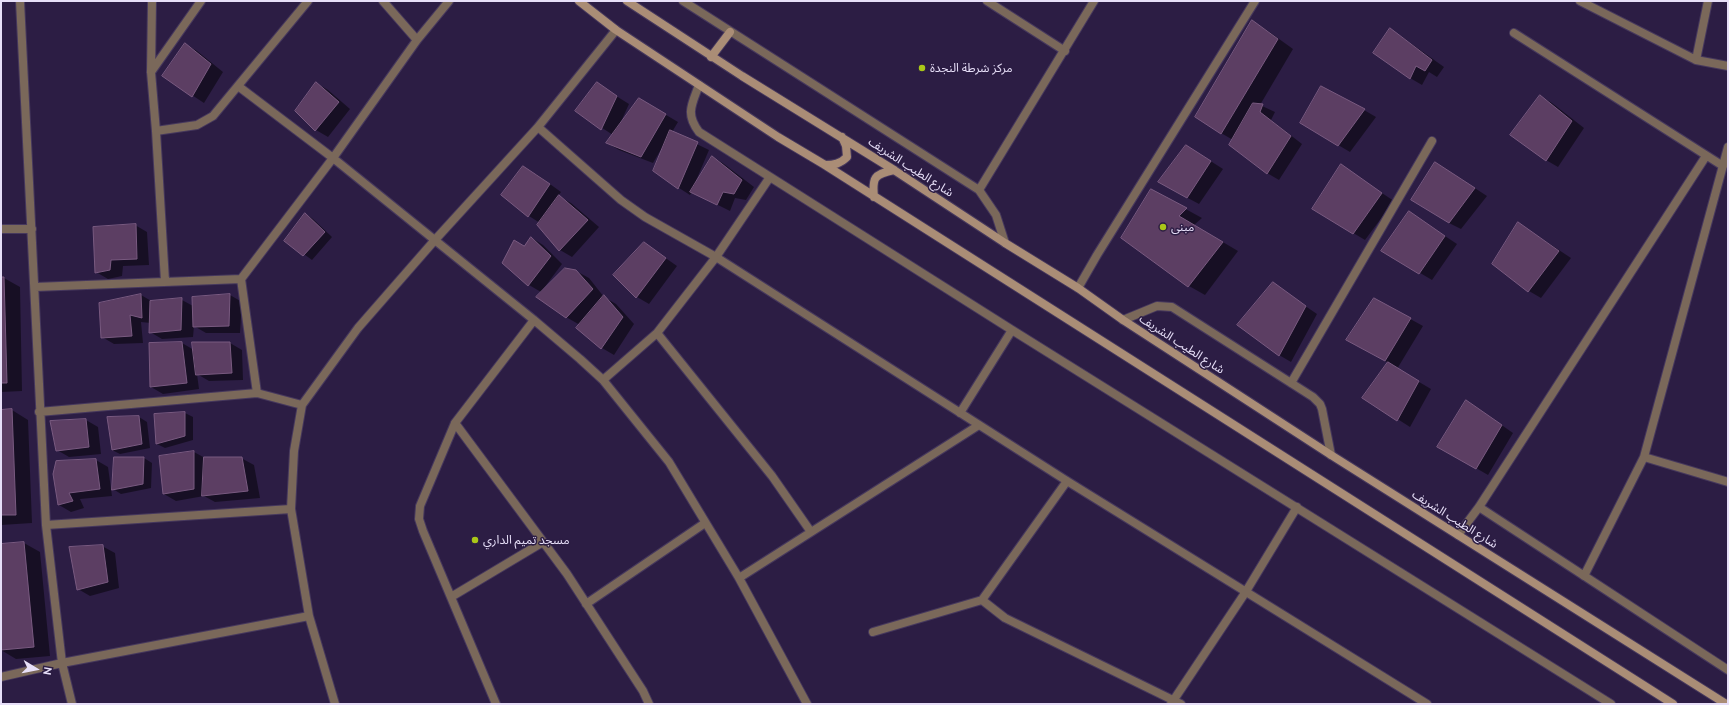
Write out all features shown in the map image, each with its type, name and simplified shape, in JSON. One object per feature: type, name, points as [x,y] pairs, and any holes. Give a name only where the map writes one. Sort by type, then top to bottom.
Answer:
[{"type":"main road","points":[[579,1],[616,30],[778,137],[825,165],[1673,704]]},
{"type":"main road","name":"شارع الطيب الشريف","points":[[627,1],[711,57],[842,136],[1005,243],[1078,288],[1123,320],[1331,455],[1726,704]]},
{"type":"main road","points":[[711,57],[730,32]]},
{"type":"main road","points":[[825,165],[842,162],[847,157],[846,146],[842,136]]},
{"type":"main road","points":[[874,197],[873,185],[875,179],[882,172],[894,170]]},
{"type":"street","points":[[20,1],[35,287],[39,412],[46,526],[62,663],[72,704]]},
{"type":"street","points":[[152,1],[151,72],[165,281]]},
{"type":"street","points":[[151,72],[202,1]]},
{"type":"street","points":[[156,131],[198,125],[213,116],[308,1]]},
{"type":"street","points":[[383,1],[417,40]]},
{"type":"street","points":[[257,393],[241,279],[333,158],[417,40],[449,1]]},
{"type":"street","points":[[683,1],[979,190],[996,215],[1005,243]]},
{"type":"street","points":[[987,1],[1065,50]]},
{"type":"street","points":[[979,190],[1094,1]]},
{"type":"street","points":[[1078,288],[1255,1]]},
{"type":"street","points":[[1580,1],[1696,60],[1728,66]]},
{"type":"street","points":[[1696,60],[1708,1]]},
{"type":"street","points":[[335,704],[309,616],[291,509],[294,451],[302,405],[358,328],[434,241],[538,127],[616,30]]},
{"type":"street","points":[[1514,33],[1723,166]]},
{"type":"street","points":[[699,85],[691,107],[690,115],[698,132],[1611,704]]},
{"type":"street","points":[[238,86],[333,158],[434,241],[534,320],[603,380],[669,462],[739,578],[807,704]]},
{"type":"street","points":[[538,127],[621,200],[645,217],[716,257],[1067,481],[1421,702]]},
{"type":"street","points":[[1291,383],[1432,141]]},
{"type":"street","points":[[1584,576],[1644,457],[1728,147]]},
{"type":"street","points":[[1458,535],[1479,506],[1706,156]]},
{"type":"street","points":[[603,380],[657,333],[716,257],[770,177]]},
{"type":"street","points":[[1,229],[32,229]]},
{"type":"street","points":[[35,287],[241,279]]},
{"type":"street","points":[[1123,320],[1157,306],[1172,307],[1313,397],[1320,404],[1331,455]]},
{"type":"street","points":[[496,704],[419,519],[420,506],[455,422],[534,320]]},
{"type":"street","points":[[960,413],[1012,330]]},
{"type":"street","points":[[657,333],[772,476],[811,532]]},
{"type":"street","points":[[39,412],[257,393],[302,405]]},
{"type":"street","points":[[455,422],[543,542],[586,604],[643,691],[649,704]]},
{"type":"street","points":[[739,578],[979,425]]},
{"type":"street","points":[[1644,457],[1728,482]]},
{"type":"street","points":[[873,632],[982,600],[1067,481]]},
{"type":"street","points":[[1479,506],[1728,670]]},
{"type":"street","points":[[982,600],[1005,618],[1175,703],[1245,593],[1297,507]]},
{"type":"street","points":[[46,526],[291,509]]},
{"type":"street","points":[[586,604],[705,523]]},
{"type":"street","points":[[451,597],[543,542]]},
{"type":"street","points":[[1,677],[62,663],[309,616]]},
{"type":"building","points":[[1252,20],[1278,39],[1221,134],[1195,117]]},
{"type":"building","points":[[1390,28],[1432,60],[1425,71],[1416,66],[1410,79],[1373,53]]},
{"type":"building","points":[[185,43],[211,64],[192,97],[162,76]]},
{"type":"building","points":[[316,82],[339,102],[315,131],[295,111]]},
{"type":"building","points":[[597,82],[617,96],[601,130],[575,111]]},
{"type":"building","points":[[1321,86],[1365,109],[1338,146],[1300,123]]},
{"type":"building","points":[[1540,95],[1572,121],[1546,161],[1510,135]]},
{"type":"building","points":[[639,98],[666,114],[641,157],[606,143]]},
{"type":"building","points":[[1253,103],[1263,104],[1260,112],[1291,136],[1267,174],[1229,145]]},
{"type":"building","points":[[670,130],[698,142],[678,189],[653,171]]},
{"type":"building","name":"مبنى","points":[[1186,145],[1211,161],[1187,198],[1158,182]]},
{"type":"building","points":[[712,156],[742,180],[734,194],[723,192],[717,205],[690,192]]},
{"type":"building","points":[[1435,162],[1475,188],[1449,223],[1411,200]]},
{"type":"building","points":[[1341,164],[1382,193],[1353,234],[1312,209]]},
{"type":"building","points":[[523,166],[550,184],[528,217],[501,195]]},
{"type":"building","name":"مبنى","points":[[1151,189],[1187,208],[1179,216],[1223,242],[1188,287],[1121,238]]},
{"type":"building","points":[[559,195],[588,220],[559,251],[537,225]]},
{"type":"building","points":[[1409,211],[1445,236],[1419,274],[1381,251]]},
{"type":"building","points":[[305,213],[325,232],[303,256],[284,241]]},
{"type":"building","points":[[1518,222],[1559,251],[1528,292],[1492,264]]},
{"type":"building","points":[[136,224],[137,259],[111,260],[110,270],[95,273],[93,227]]},
{"type":"building","points":[[531,237],[551,256],[528,286],[502,263],[514,240],[524,246]]},
{"type":"building","points":[[644,242],[666,258],[636,298],[613,275]]},
{"type":"building","points":[[565,268],[576,270],[593,289],[566,318],[536,297]]},
{"type":"building","points":[[1,277],[4,277],[7,383],[1,383]]},
{"type":"building","points":[[1273,282],[1306,306],[1279,356],[1237,325]]},
{"type":"building","points":[[141,294],[142,318],[130,315],[132,336],[101,338],[99,303]]},
{"type":"building","points":[[230,294],[229,326],[193,327],[192,297]]},
{"type":"building","points":[[604,295],[623,317],[601,349],[576,328]]},
{"type":"building","points":[[182,298],[181,330],[149,333],[150,301]]},
{"type":"building","points":[[1374,298],[1411,318],[1385,361],[1346,340]]},
{"type":"building","points":[[182,342],[187,383],[150,387],[149,343]]},
{"type":"building","points":[[192,342],[230,342],[232,373],[196,375]]},
{"type":"building","points":[[1388,362],[1419,381],[1397,421],[1362,398]]},
{"type":"building","points":[[1466,400],[1502,425],[1476,469],[1437,447]]},
{"type":"building","points":[[12,409],[16,515],[1,515],[1,410]]},
{"type":"building","points":[[185,412],[185,436],[156,444],[154,414]]},
{"type":"building","points":[[139,416],[142,444],[112,450],[107,417]]},
{"type":"building","points":[[86,419],[89,447],[56,451],[50,421]]},
{"type":"building","points":[[194,451],[194,489],[163,494],[159,456]]},
{"type":"building","points":[[114,457],[144,457],[143,484],[112,490]]},
{"type":"building","points":[[204,457],[242,457],[248,491],[202,496]]},
{"type":"building","points":[[96,459],[100,489],[69,493],[73,501],[58,505],[53,474],[56,461]]},
{"type":"building","points":[[24,542],[34,647],[1,650],[1,544]]},
{"type":"building","points":[[103,545],[108,582],[77,590],[69,547]]},
{"type":"place","name":"مركز شرطة النجدة","points":[[922,68]]},
{"type":"place","name":"مبنى","points":[[1163,227]]},
{"type":"place","name":"مسجد تميم الداري","points":[[475,540]]}]
